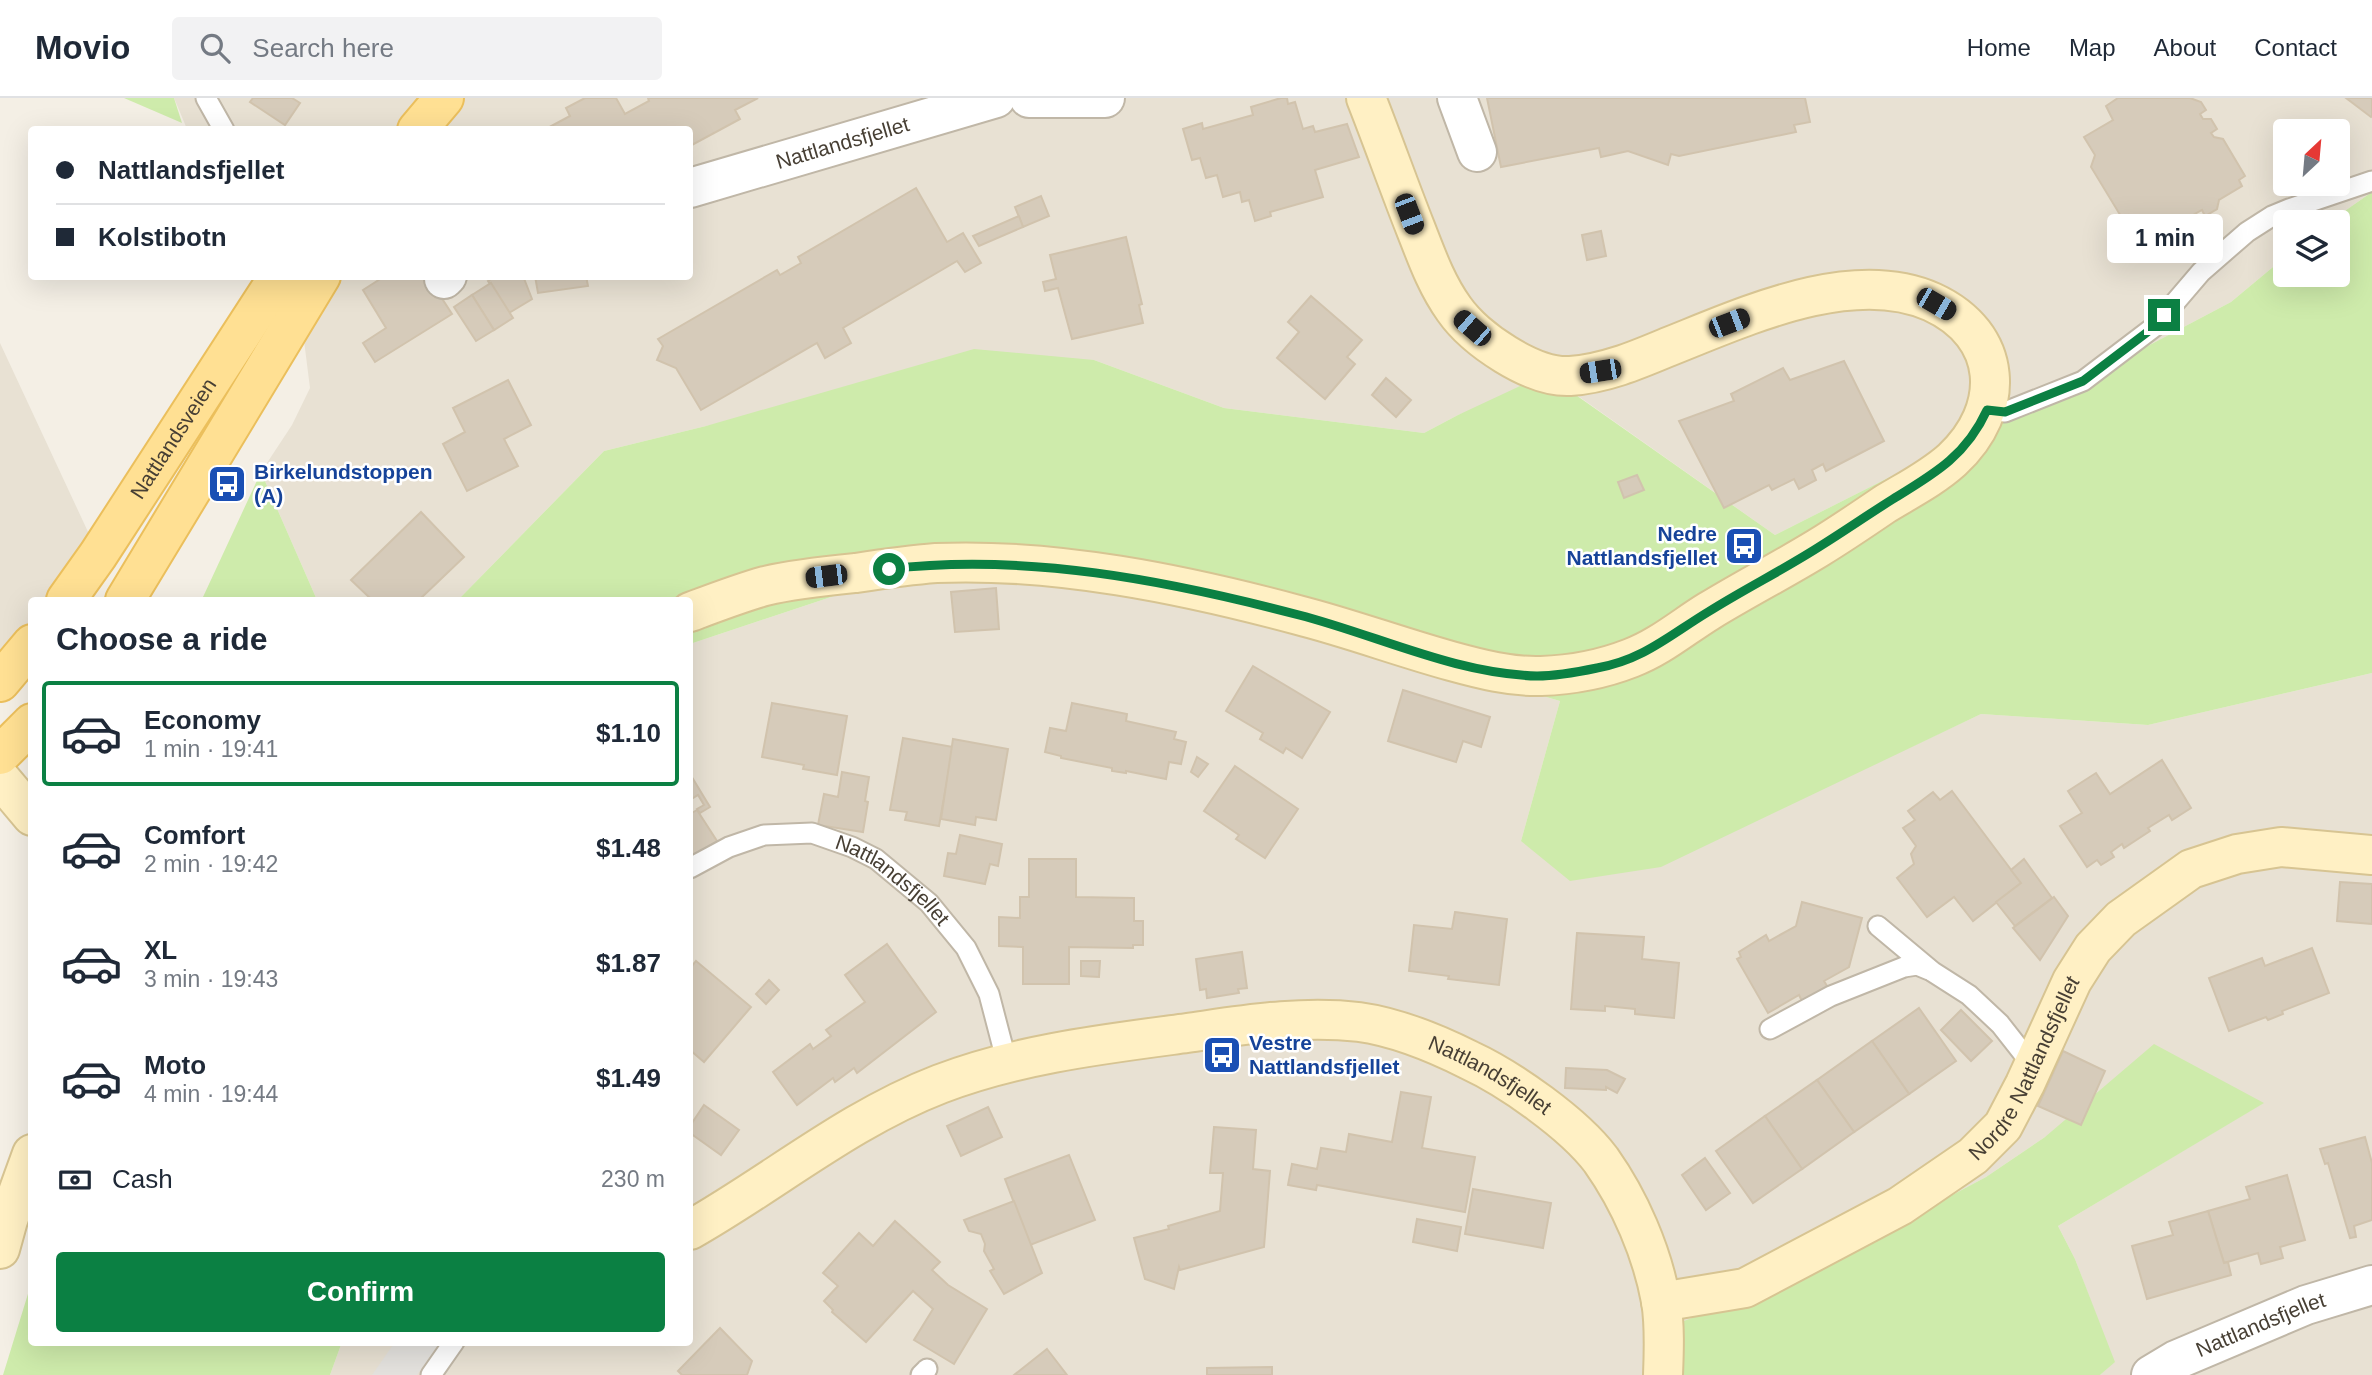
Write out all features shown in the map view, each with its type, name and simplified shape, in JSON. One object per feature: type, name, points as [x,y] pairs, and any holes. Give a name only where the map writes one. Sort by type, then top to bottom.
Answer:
[{"type":"main road","points":[[420,126],[444,98]]},
{"type":"main road","name":"Nattlandsveien","points":[[68,597],[276,280]]},
{"type":"main road","name":"Nattlandsveien","points":[[127,597],[319,280]]},
{"type":"main road","points":[[0,682],[28,649]]},
{"type":"street","name":"Nattlandsfjellet","points":[[693,187],[996,98]]},
{"type":"street","points":[[1029,98],[1105,98]]},
{"type":"street","points":[[693,611],[768,586],[806,579],[934,563],[1023,565],[1148,582],[1233,599],[1300,615],[1485,670],[1539,676],[1599,668],[1660,645],[1707,612],[1817,548],[1943,468],[1965,448],[1979,428],[1987,410],[1991,389],[1984,352],[1974,333],[1958,317],[1911,294],[1885,290],[1828,294],[1763,310],[1637,360],[1600,371],[1564,377],[1537,370],[1504,353],[1459,316],[1436,278],[1366,98]]},
{"type":"street","points":[[1457,98],[1476,152]]},
{"type":"street","points":[[0,778],[28,811]]},
{"type":"street","name":"Nordre Nattlandsfjellet","points":[[1661,1302],[1745,1288],[1900,1206],[1973,1156],[2003,1126],[2072,981],[2093,948],[2121,919],[2191,869],[2237,855],[2281,847],[2372,855]]},
{"type":"street","name":"Nattlandsfjellet","points":[[693,1228],[736,1204],[818,1148],[876,1114],[938,1085],[1007,1063],[1116,1043],[1271,1021],[1314,1019],[1361,1023],[1417,1037],[1490,1070],[1567,1126],[1600,1158],[1640,1230],[1661,1302],[1663,1375]]},
{"type":"street","points":[[0,1249],[6,1208],[28,1162]]},
{"type":"street","name":"Nattlandsfjellet","points":[[2151,1375],[2176,1360],[2306,1305],[2372,1285]]},
{"type":"lane","points":[[206,98],[222,126]]},
{"type":"lane","points":[[1987,410],[2005,412],[2083,381],[2154,327],[2201,272],[2247,232],[2281,213],[2372,181]]},
{"type":"lane","name":"Nattlandsfjellet","points":[[693,866],[729,847],[764,835],[812,833],[876,859],[929,903],[965,948],[989,994],[1007,1063]]},
{"type":"lane","points":[[1878,926],[1933,972],[1969,995],[2000,1024],[2033,1066]]},
{"type":"lane","points":[[1770,1030],[1831,996],[1904,967],[1917,965],[1933,972]]},
{"type":"lane","points":[[431,1375],[451,1346]]},
{"type":"shaded area","points":[[174,98],[2372,98],[2372,192],[2346,210],[2273,210],[2273,267],[2231,302],[1775,535],[1554,379],[1458,415],[1424,433],[1224,408],[1094,360],[706,426],[604,451],[461,597],[316,597],[261,472],[292,425],[310,388],[299,301],[288,280],[693,280],[693,126],[186,126]]},
{"type":"shaded area","points":[[0,343],[96,549],[56,597],[28,597],[28,628],[0,661]]},
{"type":"shaded area","points":[[945,559],[1262,615],[1560,701],[1521,841],[1900,752],[1981,714],[2148,725],[2372,673],[2372,1375],[2100,1375],[2114,1362],[2075,1259],[2058,1226],[2263,1103],[2045,1137],[1986,1177],[1911,1217],[1669,1375],[330,1375],[341,1346],[693,1346],[693,643]]},
{"type":"shaded area","points":[[392,1346],[437,1346],[417,1375],[372,1375]]},
{"type":"green space","points":[[124,98],[174,98],[182,123]]},
{"type":"green space","points":[[2372,192],[2372,673],[2148,725],[1981,714],[1661,867],[1570,881],[1521,841],[1560,701],[1262,615],[945,559],[693,643],[693,597],[461,597],[604,451],[706,426],[974,349],[1094,360],[1224,408],[1424,433],[1546,374],[1775,535],[2231,302],[2273,267],[2273,287],[2350,287],[2350,210],[2346,210]]},
{"type":"green space","points":[[261,472],[316,597],[203,597]]},
{"type":"green space","points":[[2154,1044],[2264,1103],[2058,1226],[2075,1259],[2115,1362],[2100,1375],[1669,1375],[1671,1326],[1741,1299],[1911,1217],[1986,1177],[2045,1137]]},
{"type":"green space","points":[[28,1294],[28,1346],[341,1346],[330,1375],[3,1375]]},
{"type":"building","points":[[253,98],[292,98],[300,103],[285,125],[250,102]]},
{"type":"building","points":[[585,98],[616,98],[625,114],[649,101],[648,98],[758,98],[735,110],[740,119],[693,144],[693,126],[551,126],[570,116],[566,108]]},
{"type":"building","points":[[1287,98],[1288,104],[1295,102],[1303,129],[1313,126],[1315,132],[1347,124],[1359,157],[1315,170],[1323,197],[1270,212],[1271,216],[1255,221],[1249,200],[1242,202],[1240,192],[1223,197],[1217,175],[1206,178],[1200,158],[1192,160],[1183,129],[1202,123],[1203,129],[1253,115],[1251,107]]},
{"type":"building","points":[[1487,98],[1805,98],[1810,122],[1794,125],[1796,132],[1679,156],[1671,154],[1668,165],[1628,151],[1601,157],[1599,148],[1501,167]]},
{"type":"building","points":[[2118,98],[2190,98],[2201,102],[2206,110],[2200,114],[2203,119],[2211,119],[2217,129],[2211,133],[2214,137],[2223,139],[2245,176],[2239,180],[2242,186],[2219,200],[2217,209],[2205,216],[2202,210],[2177,224],[2182,231],[2162,243],[2157,236],[2154,238],[2148,228],[2139,234],[2128,215],[2122,218],[2091,167],[2095,155],[2084,137],[2113,120],[2106,106]]},
{"type":"building","points":[[2346,98],[2372,98],[2372,116],[2371,117]]},
{"type":"building","points":[[916,188],[947,242],[963,233],[981,263],[965,272],[957,261],[843,328],[851,343],[825,358],[817,343],[701,410],[676,368],[657,360],[663,346],[658,339],[777,270],[780,275],[801,263],[798,257]]},
{"type":"building","points":[[1041,196],[1049,216],[1023,227],[1015,207]]},
{"type":"building","points":[[1019,216],[1023,227],[979,246],[973,236]]},
{"type":"building","points":[[1601,231],[1606,256],[1587,260],[1582,235]]},
{"type":"building","points":[[1126,237],[1142,304],[1139,305],[1143,323],[1072,339],[1058,288],[1045,291],[1043,282],[1056,279],[1050,255]]},
{"type":"building","points":[[379,280],[424,280],[435,297],[439,294],[452,314],[375,362],[363,343],[386,328],[363,290]]},
{"type":"building","points":[[525,280],[532,299],[509,313],[488,281]]},
{"type":"building","points":[[536,280],[587,280],[588,286],[538,293]]},
{"type":"building","points":[[491,283],[513,318],[494,330],[472,295]]},
{"type":"building","points":[[472,295],[494,330],[476,341],[454,307]]},
{"type":"building","points":[[1311,296],[1362,340],[1347,357],[1355,364],[1325,399],[1277,358],[1299,332],[1288,322]]},
{"type":"building","points":[[1844,361],[1884,441],[1826,471],[1823,464],[1812,470],[1816,480],[1799,489],[1794,479],[1772,490],[1769,485],[1724,508],[1679,421],[1734,401],[1731,394],[1783,368],[1790,380]]},
{"type":"building","points":[[1386,378],[1411,400],[1396,417],[1372,395]]},
{"type":"building","points":[[508,380],[531,425],[504,439],[518,466],[467,491],[443,444],[465,432],[453,408]]},
{"type":"building","points":[[1637,475],[1644,490],[1624,498],[1618,482]]},
{"type":"building","points":[[421,512],[464,557],[422,597],[369,597],[351,580]]},
{"type":"building","points":[[996,588],[999,629],[955,632],[951,592]]},
{"type":"building","points":[[1253,666],[1330,712],[1302,758],[1286,748],[1283,753],[1260,739],[1263,733],[1226,711]]},
{"type":"building","points":[[1403,690],[1490,717],[1481,747],[1463,741],[1456,762],[1388,741]]},
{"type":"building","points":[[772,703],[847,716],[837,775],[803,769],[804,765],[762,757]]},
{"type":"building","points":[[1072,703],[1127,714],[1126,721],[1176,732],[1174,739],[1186,742],[1181,764],[1169,762],[1166,779],[1112,771],[1112,768],[1061,758],[1045,752],[1050,728],[1066,731]]},
{"type":"building","points":[[903,738],[953,747],[939,826],[905,820],[907,812],[890,810]]},
{"type":"building","points":[[953,739],[1008,749],[996,820],[976,817],[975,825],[941,819]]},
{"type":"building","points":[[1197,757],[1208,764],[1198,777],[1191,772]]},
{"type":"building","points":[[2162,760],[2191,808],[2172,820],[2169,815],[2124,848],[2122,844],[2111,852],[2114,857],[2101,865],[2097,860],[2087,867],[2060,826],[2082,813],[2068,791],[2096,773],[2110,794]]},
{"type":"building","points":[[1235,766],[1298,809],[1265,858],[1236,839],[1239,835],[1204,811]]},
{"type":"building","points":[[842,772],[869,777],[863,832],[818,825],[824,794],[838,797]]},
{"type":"building","points":[[693,779],[710,807],[700,813],[697,809],[704,805],[698,795],[693,798]]},
{"type":"building","points":[[1952,791],[2021,883],[1973,921],[1954,897],[1927,917],[1897,878],[1914,864],[1911,854],[1916,846],[1903,828],[1915,820],[1908,811],[1933,792],[1940,800]]},
{"type":"building","points":[[697,810],[717,841],[693,856],[693,812]]},
{"type":"building","points":[[960,835],[1002,844],[998,866],[990,864],[985,884],[944,876],[948,853],[956,854]]},
{"type":"building","points":[[1029,859],[1076,859],[1076,897],[1134,898],[1134,921],[1143,921],[1143,945],[1133,945],[1133,948],[1069,947],[1069,984],[1023,984],[1023,947],[999,946],[999,917],[1020,918],[1020,897],[1029,897]]},
{"type":"building","points":[[2024,859],[2052,898],[2015,926],[1996,902],[2021,883],[2011,870]]},
{"type":"building","points":[[2340,882],[2372,884],[2372,924],[2337,921]]},
{"type":"building","points":[[2054,897],[2068,916],[2040,960],[2013,928]]},
{"type":"building","points":[[1802,902],[1862,918],[1849,967],[1824,981],[1827,986],[1802,1001],[1799,995],[1768,1013],[1737,959],[1741,957],[1739,952],[1766,935],[1769,941],[1796,926]]},
{"type":"building","points":[[1455,912],[1507,919],[1499,985],[1409,971],[1414,925],[1452,929]]},
{"type":"building","points":[[1577,933],[1644,937],[1642,959],[1679,963],[1674,1018],[1635,1014],[1635,1009],[1605,1006],[1605,1011],[1571,1009]]},
{"type":"building","points":[[887,944],[936,1012],[857,1073],[854,1068],[835,1082],[833,1078],[797,1105],[773,1072],[810,1044],[813,1049],[831,1036],[826,1030],[865,1002],[845,975]]},
{"type":"building","points":[[2312,948],[2329,993],[2282,1011],[2283,1014],[2268,1020],[2266,1017],[2229,1031],[2209,978],[2262,958],[2265,966]]},
{"type":"building","points":[[1242,952],[1247,988],[1238,989],[1239,993],[1207,998],[1206,989],[1200,990],[1196,959]]},
{"type":"building","points":[[696,961],[751,1007],[704,1062],[693,1053],[693,964]]},
{"type":"building","points":[[1081,961],[1100,961],[1099,977],[1081,976]]},
{"type":"building","points":[[769,980],[779,990],[766,1004],[756,994]]},
{"type":"building","points":[[1919,1008],[1956,1061],[1909,1094],[1872,1041]]},
{"type":"building","points":[[1961,1010],[1992,1041],[1971,1061],[1941,1030]]},
{"type":"building","points":[[1872,1041],[1909,1094],[1854,1132],[1817,1080]]},
{"type":"building","points":[[2063,1051],[2105,1071],[2081,1125],[2038,1106]]},
{"type":"building","points":[[1566,1068],[1607,1070],[1625,1079],[1617,1093],[1606,1087],[1606,1090],[1565,1088]]},
{"type":"building","points":[[1817,1080],[1854,1132],[1802,1169],[1765,1116]]},
{"type":"building","points":[[1401,1092],[1431,1097],[1422,1148],[1475,1157],[1465,1212],[1317,1185],[1316,1190],[1288,1185],[1292,1164],[1317,1169],[1321,1148],[1346,1152],[1349,1134],[1392,1142]]},
{"type":"building","points":[[704,1105],[739,1130],[721,1155],[693,1135],[693,1122]]},
{"type":"building","points":[[988,1107],[1002,1137],[961,1156],[947,1126]]},
{"type":"building","points":[[1765,1116],[1802,1169],[1753,1203],[1716,1151]]},
{"type":"building","points":[[1214,1127],[1256,1130],[1253,1169],[1270,1171],[1264,1247],[1180,1270],[1179,1267],[1174,1289],[1145,1279],[1134,1238],[1220,1211],[1223,1173],[1210,1173]]},
{"type":"building","points":[[2365,1137],[2372,1163],[2372,1220],[2354,1226],[2356,1237],[2350,1238],[2328,1163],[2325,1164],[2320,1149]]},
{"type":"building","points":[[1069,1155],[1095,1220],[1030,1245],[1005,1179]]},
{"type":"building","points":[[1705,1158],[1730,1193],[1706,1210],[1682,1175]]},
{"type":"building","points":[[2287,1175],[2305,1240],[2280,1247],[2283,1258],[2261,1264],[2258,1253],[2224,1263],[2208,1211],[2250,1199],[2246,1187]]},
{"type":"building","points":[[1473,1189],[1551,1203],[1543,1248],[1465,1234]]},
{"type":"building","points":[[1014,1201],[1042,1273],[1004,1294],[990,1271],[994,1269],[984,1251],[985,1244],[981,1234],[969,1231],[964,1220]]},
{"type":"building","points":[[2208,1211],[2224,1263],[2228,1262],[2231,1275],[2147,1299],[2132,1246],[2173,1235],[2169,1222]]},
{"type":"building","points":[[1417,1219],[1461,1227],[1457,1251],[1413,1242]]},
{"type":"building","points":[[895,1221],[940,1262],[932,1270],[948,1285],[987,1309],[954,1364],[914,1340],[933,1309],[913,1291],[866,1342],[832,1312],[824,1301],[838,1286],[823,1273],[859,1233],[873,1246]]},
{"type":"building","points":[[720,1328],[752,1361],[747,1375],[682,1375],[678,1371]]},
{"type":"building","points":[[1047,1349],[1067,1375],[1014,1375]]},
{"type":"building","points":[[1272,1367],[1272,1375],[1207,1375],[1207,1368]]},
{"type":"place","name":"Birkelundstoppen (A)","points":[[227,484]]},
{"type":"place","name":"Nedre Nattlandsfjellet","points":[[1744,546]]},
{"type":"place","name":"Vestre Nattlandsfjellet","points":[[1222,1055]]},
{"type":"route","points":[[889,569],[934,563],[1023,565],[1065,570],[1148,582],[1233,599],[1300,615],[1485,670],[1539,676],[1599,668],[1660,645],[1707,612],[1918,485],[1943,468],[1965,448],[1987,410],[2005,412],[2083,381],[2154,327],[2164,315]]}]
